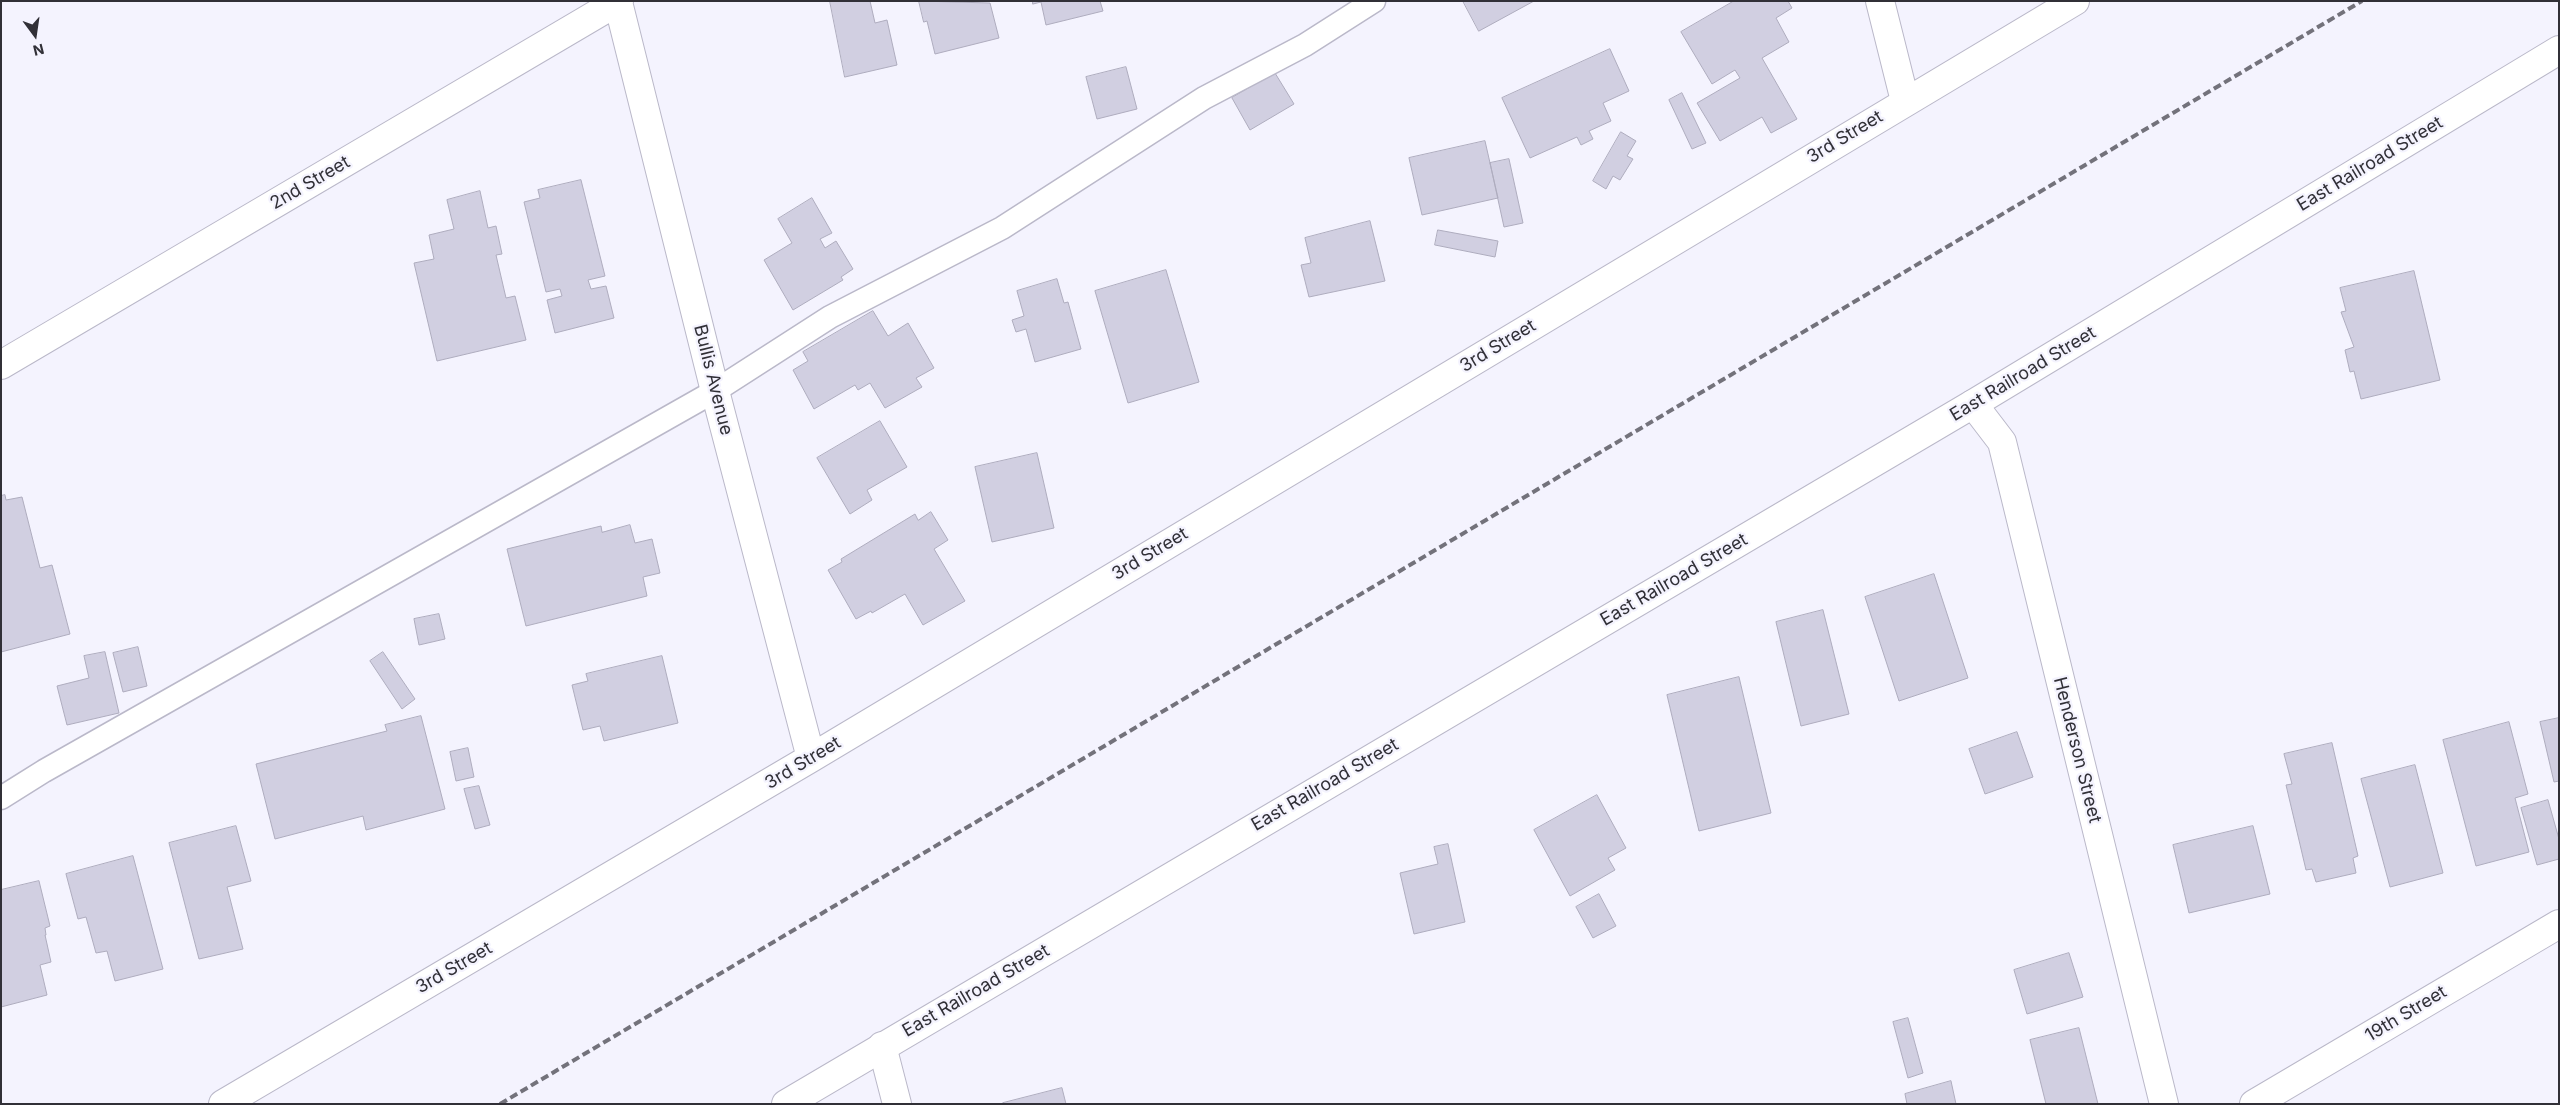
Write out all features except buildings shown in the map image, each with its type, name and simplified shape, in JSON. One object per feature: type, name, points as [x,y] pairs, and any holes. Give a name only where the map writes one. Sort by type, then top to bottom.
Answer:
[{"type":"street","points":[[1880,1],[1905,101]]},
{"type":"street","name":"3rd Street","points":[[223,1104],[811,758],[1905,101],[2075,1]]},
{"type":"street","name":"Bullis Avenue","points":[[619,2],[715,391],[811,758]]},
{"type":"street","name":"2nd Street","points":[[1,365],[619,2]]},
{"type":"street","name":"East Railroad Street","points":[[786,1104],[1974,404],[2559,50]]},
{"type":"street","name":"Henderson Street","points":[[1974,404],[2002,442],[2164,1104]]},
{"type":"street","name":"19th Street","points":[[2254,1104],[2559,924]]},
{"type":"street","points":[[882,1046],[897,1104]]},
{"type":"lane","points":[[1,798],[78,751],[715,391],[830,317],[1002,228],[1204,98],[1304,45],[1374,1]]},
{"type":"railway","points":[[500,1104],[2362,1]]}]
